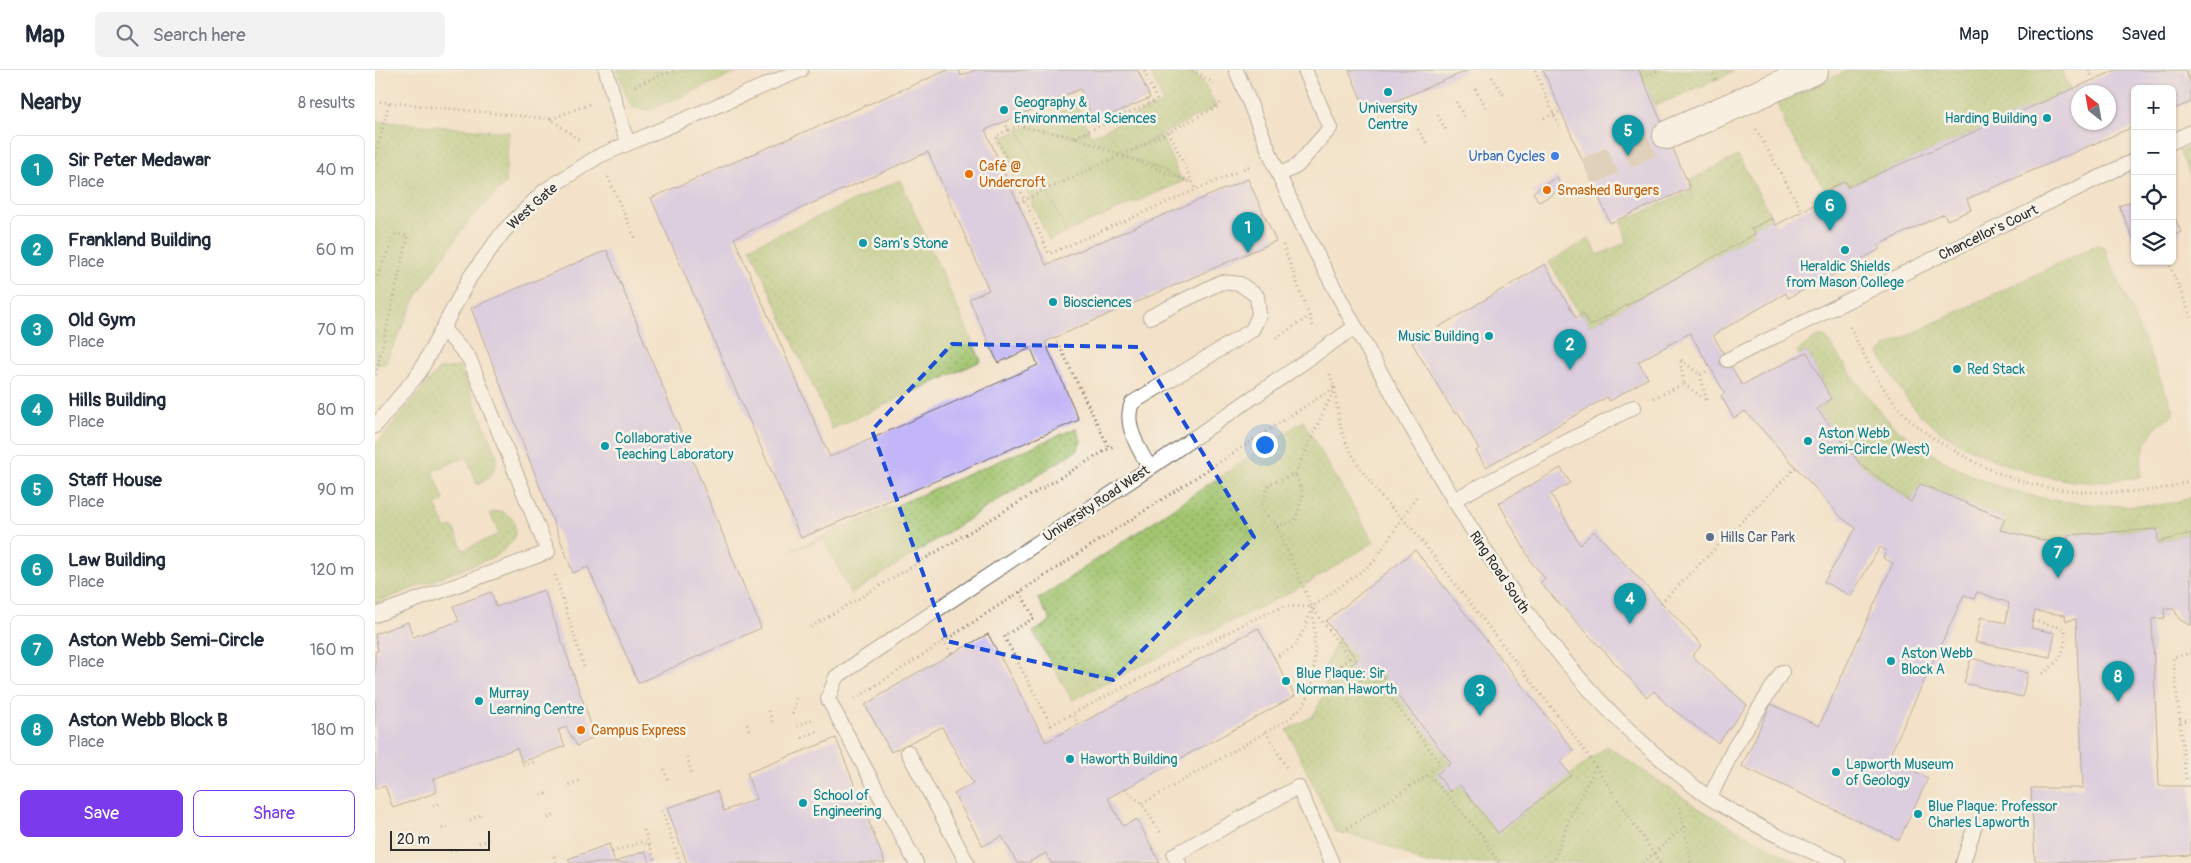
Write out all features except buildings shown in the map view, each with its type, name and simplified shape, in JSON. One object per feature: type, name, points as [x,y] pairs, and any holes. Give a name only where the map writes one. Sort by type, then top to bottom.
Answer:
[{"type":"street","points":[[1667,135],[1814,70]]},
{"type":"lane","points":[[605,70],[623,130],[629,143]]},
{"type":"lane","name":"West Gate","points":[[375,426],[419,373],[444,330],[470,277],[503,232],[544,191],[599,156],[801,70]]},
{"type":"lane","name":"Ring Road South","points":[[1236,70],[1279,175],[1355,327],[1453,500],[1515,598],[1561,657],[1621,724],[1684,778],[1709,797],[1766,830],[1838,863]]},
{"type":"lane","points":[[1279,175],[1297,166],[1330,128],[1305,70]]},
{"type":"lane","points":[[2176,140],[2191,132]]},
{"type":"lane","name":"Chancellor's Court","points":[[1727,360],[2131,162]]},
{"type":"lane","points":[[1150,316],[1221,282],[1240,284],[1257,296],[1259,315],[1252,330],[1132,403],[1128,412],[1133,433],[1150,468]]},
{"type":"lane","name":"University Road West","points":[[916,863],[828,699],[835,677],[1150,468],[1355,327]]},
{"type":"lane","points":[[375,615],[548,552],[469,358],[444,330]]},
{"type":"lane","points":[[1453,500],[1634,407]]},
{"type":"lane","points":[[1709,797],[1734,748],[1782,672]]},
{"type":"lane","points":[[908,752],[967,863]]},
{"type":"lane","points":[[1176,859],[1298,787],[1332,863]]},
{"type":"lane","points":[[1963,863],[1975,825]]},
{"type":"path","points":[[1075,137],[1157,100],[1145,70]]},
{"type":"path","points":[[1192,70],[1217,85]]},
{"type":"path","points":[[1535,70],[1559,128]]},
{"type":"path","points":[[1643,78],[1660,70]]},
{"type":"path","points":[[2089,70],[2093,79]]},
{"type":"path","points":[[1492,76],[1504,96]]},
{"type":"path","points":[[1475,88],[1486,107]]},
{"type":"path","points":[[1220,93],[1227,109]]},
{"type":"path","points":[[375,101],[551,119],[599,156],[635,238]]},
{"type":"path","points":[[1017,203],[1169,132],[1213,109],[1224,101]]},
{"type":"path","points":[[375,158],[389,102]]},
{"type":"path","points":[[1456,102],[1466,120]]},
{"type":"path","points":[[1544,118],[1561,111]]},
{"type":"path","points":[[1438,115],[1447,132]]},
{"type":"path","points":[[1005,121],[1008,130]]},
{"type":"path","points":[[1193,183],[1075,137],[1019,126],[996,136],[1049,254],[1252,166],[1248,158]]},
{"type":"path","points":[[1418,129],[1427,144]]},
{"type":"path","points":[[1169,132],[1195,190]]},
{"type":"path","points":[[1771,158],[1802,211]]},
{"type":"path","points":[[375,280],[396,234],[408,236],[375,378]]},
{"type":"path","points":[[1279,236],[1335,387],[1337,417],[1345,440],[1377,492],[1402,516],[1596,766],[1655,854],[1659,863]]},
{"type":"path","points":[[2170,265],[2191,317]]},
{"type":"path","points":[[1841,303],[1862,352],[1883,388],[1904,415],[1929,435],[1967,459],[2005,477],[2033,486],[2063,490],[2100,492],[2143,491],[2172,488],[2191,480]]},
{"type":"path","points":[[1268,343],[1310,316]]},
{"type":"path","points":[[1055,338],[1109,448]]},
{"type":"path","points":[[1681,359],[1700,375],[1707,401],[1684,384],[1681,359]]},
{"type":"path","points":[[1700,375],[1711,369]]},
{"type":"path","points":[[1676,388],[1684,384]]},
{"type":"path","points":[[1324,844],[1429,774],[1440,763],[1377,680],[1360,692],[1341,665],[1349,658],[1312,607],[1277,526],[1260,508],[1269,484],[1295,474],[1335,387]]},
{"type":"path","points":[[852,701],[943,640],[1335,387]]},
{"type":"path","points":[[811,627],[1133,433]]},
{"type":"path","points":[[1661,602],[1796,467]]},
{"type":"path","points":[[1277,526],[1295,521],[1303,494],[1295,474]]},
{"type":"path","points":[[1274,658],[1294,647],[1306,626],[1312,607],[1373,563],[1418,494]]},
{"type":"path","points":[[548,552],[585,670]]},
{"type":"path","points":[[1020,592],[1034,618],[1004,636],[1051,725],[1252,620],[1284,606],[1312,607]]},
{"type":"path","points":[[1142,804],[1291,718],[1306,701],[1316,642],[1312,607]]},
{"type":"path","points":[[2033,620],[2065,629],[2066,642],[2059,662],[2041,674]]},
{"type":"path","points":[[943,640],[952,654]]},
{"type":"path","points":[[2191,653],[2173,657],[2186,779],[2191,778]]},
{"type":"path","points":[[793,714],[797,696]]},
{"type":"path","points":[[769,711],[772,722]]},
{"type":"path","points":[[1072,714],[1079,725]]},
{"type":"path","points":[[797,726],[817,717]]},
{"type":"path","points":[[2179,721],[2191,720]]},
{"type":"path","points":[[747,724],[749,731]]},
{"type":"path","points":[[802,738],[823,729]]},
{"type":"path","points":[[1266,732],[1298,787]]},
{"type":"path","points":[[687,757],[692,774]]},
{"type":"path","points":[[523,765],[537,761]]},
{"type":"path","points":[[1553,863],[1570,817],[1596,766]]},
{"type":"path","points":[[664,769],[669,783]]},
{"type":"path","points":[[1429,774],[1484,838],[1499,863]]},
{"type":"path","points":[[569,785],[582,780]]},
{"type":"path","points":[[1125,789],[1142,804],[1176,859]]},
{"type":"path","points":[[541,796],[549,793]]},
{"type":"path","points":[[433,806],[441,804]]},
{"type":"path","points":[[662,810],[680,863]]},
{"type":"path","points":[[548,818],[557,814]]},
{"type":"path","points":[[470,820],[481,815]]},
{"type":"path","points":[[442,828],[449,826]]},
{"type":"path","points":[[1643,863],[1685,826],[1691,863]]},
{"type":"path","points":[[644,830],[656,863]]},
{"type":"path","points":[[479,843],[489,840]]},
{"type":"path","points":[[612,852],[642,842],[650,846]]},
{"type":"path","points":[[450,851],[457,849]]},
{"type":"path","points":[[554,856],[556,862]]},
{"type":"highlighted area","points":[[952,344],[1138,347],[1254,537],[1113,680],[947,641],[872,430]]},
{"type":"green space","points":[[617,70],[743,70],[649,110],[631,107]]},
{"type":"green space","points":[[1157,70],[1190,72],[1196,75],[1201,79],[1216,107],[1123,154],[1186,180],[1066,232],[1019,130],[1027,127],[1074,137],[1088,130],[1092,136],[1163,102],[1151,73]]},
{"type":"green space","points":[[1639,70],[1731,70],[1732,73],[1655,106]]},
{"type":"green space","points":[[1850,70],[2062,70],[2070,90],[1848,187],[1844,181],[1826,191],[1786,128],[1778,102]]},
{"type":"green space","points":[[1077,104],[1088,130],[1075,137],[1027,127]]},
{"type":"green space","points":[[375,121],[509,132],[505,184],[469,220],[417,295],[385,364],[375,365]]},
{"type":"green space","points":[[1019,130],[1066,232],[1049,240],[1002,138]]},
{"type":"green space","points":[[1161,136],[1181,179],[1122,154]]},
{"type":"green space","points":[[2191,146],[2191,177],[2179,152]]},
{"type":"green space","points":[[1738,156],[1772,218],[1752,229],[1755,234],[1590,326],[1583,313],[1580,315],[1549,262],[1589,239],[1598,255],[1627,242],[1622,221],[1693,190],[1690,180]]},
{"type":"green space","points":[[900,180],[981,361],[832,429],[750,247]]},
{"type":"green space","points":[[2097,245],[2104,247],[2175,414],[2158,426],[2147,440],[2142,457],[2141,477],[2095,482],[2073,481],[2023,470],[1973,450],[1950,437],[1930,423],[1914,408],[1879,353],[1886,346]]},
{"type":"green space","points":[[1819,336],[1826,338],[1864,392],[1890,422],[1908,437],[1948,463],[1969,474],[2011,491],[2056,500],[2138,506],[2160,505],[2191,497],[2191,533],[2158,542],[2156,529],[2068,535],[2068,546],[2000,530],[2005,518],[1921,484],[1911,502],[1861,465],[1817,409],[1831,399],[1807,352],[1799,355],[1797,351]]},
{"type":"green space","points":[[460,367],[497,456],[496,462],[492,474],[477,485],[467,456],[433,471],[444,500],[436,506],[446,529],[453,527],[463,550],[499,534],[490,513],[501,511],[513,519],[515,526],[514,537],[510,545],[496,556],[375,603],[375,446],[439,369]]},
{"type":"green space","points":[[1303,421],[1374,542],[1310,582],[1072,700],[1033,632],[1051,621],[1038,599]]},
{"type":"green space","points":[[1076,428],[1081,441],[1077,450],[851,594],[824,539],[790,551]]},
{"type":"green space","points":[[1340,634],[1377,667],[1454,763],[1460,783],[1570,775],[1607,746],[1703,811],[1798,863],[1422,863],[1381,843],[1336,832],[1287,730],[1313,716],[1325,693],[1326,664]]},
{"type":"tunnel","points":[[1587,172],[1667,135]]},
{"type":"place","name":"University Centre","points":[[1388,92]]},
{"type":"place","name":"Geography & Environmental Sciences","points":[[1004,110]]},
{"type":"place","name":"Harding Building","points":[[2047,118]]},
{"type":"place","name":"Urban Cycles","points":[[1555,156]]},
{"type":"place","name":"Staff House","points":[[1628,156]]},
{"type":"place","name":"Café @ Undercroft","points":[[969,174]]},
{"type":"place","name":"Smashed Burgers","points":[[1547,190]]},
{"type":"place","name":"Law Building","points":[[1830,231]]},
{"type":"place","name":"Sam's Stone","points":[[863,243]]},
{"type":"place","name":"Heraldic Shields from Mason College","points":[[1845,250]]},
{"type":"place","name":"Sir Peter Medawar","points":[[1248,253]]},
{"type":"place","name":"Biosciences","points":[[1053,302]]},
{"type":"place","name":"Music Building","points":[[1489,336]]},
{"type":"place","name":"Red Stack","points":[[1957,369]]},
{"type":"place","name":"Frankland Building","points":[[1570,370]]},
{"type":"place","name":"Aston Webb Semi-Circle (West)","points":[[1808,441]]},
{"type":"place","name":"Collaborative Teaching Laboratory","points":[[605,446]]},
{"type":"place","name":"Hills Car Park","points":[[1710,537]]},
{"type":"place","name":"Aston Webb Semi-Circle","points":[[2058,578]]},
{"type":"place","name":"Hills Building","points":[[1630,624]]},
{"type":"place","name":"Aston Webb Block A","points":[[1891,661]]},
{"type":"place","name":"Blue Plaque: Sir Norman Haworth","points":[[1286,681]]},
{"type":"place","name":"Murray Learning Centre","points":[[479,701]]},
{"type":"place","name":"Aston Webb Block B","points":[[2118,702]]},
{"type":"place","name":"Old Gym","points":[[1480,716]]},
{"type":"place","name":"Campus Express","points":[[581,730]]},
{"type":"place","name":"Haworth Building","points":[[1070,759]]},
{"type":"place","name":"Lapworth Museum of Geology","points":[[1836,772]]},
{"type":"place","name":"School of Engineering","points":[[803,803]]},
{"type":"place","name":"Blue Plaque: Professor Charles Lapworth","points":[[1918,814]]}]
